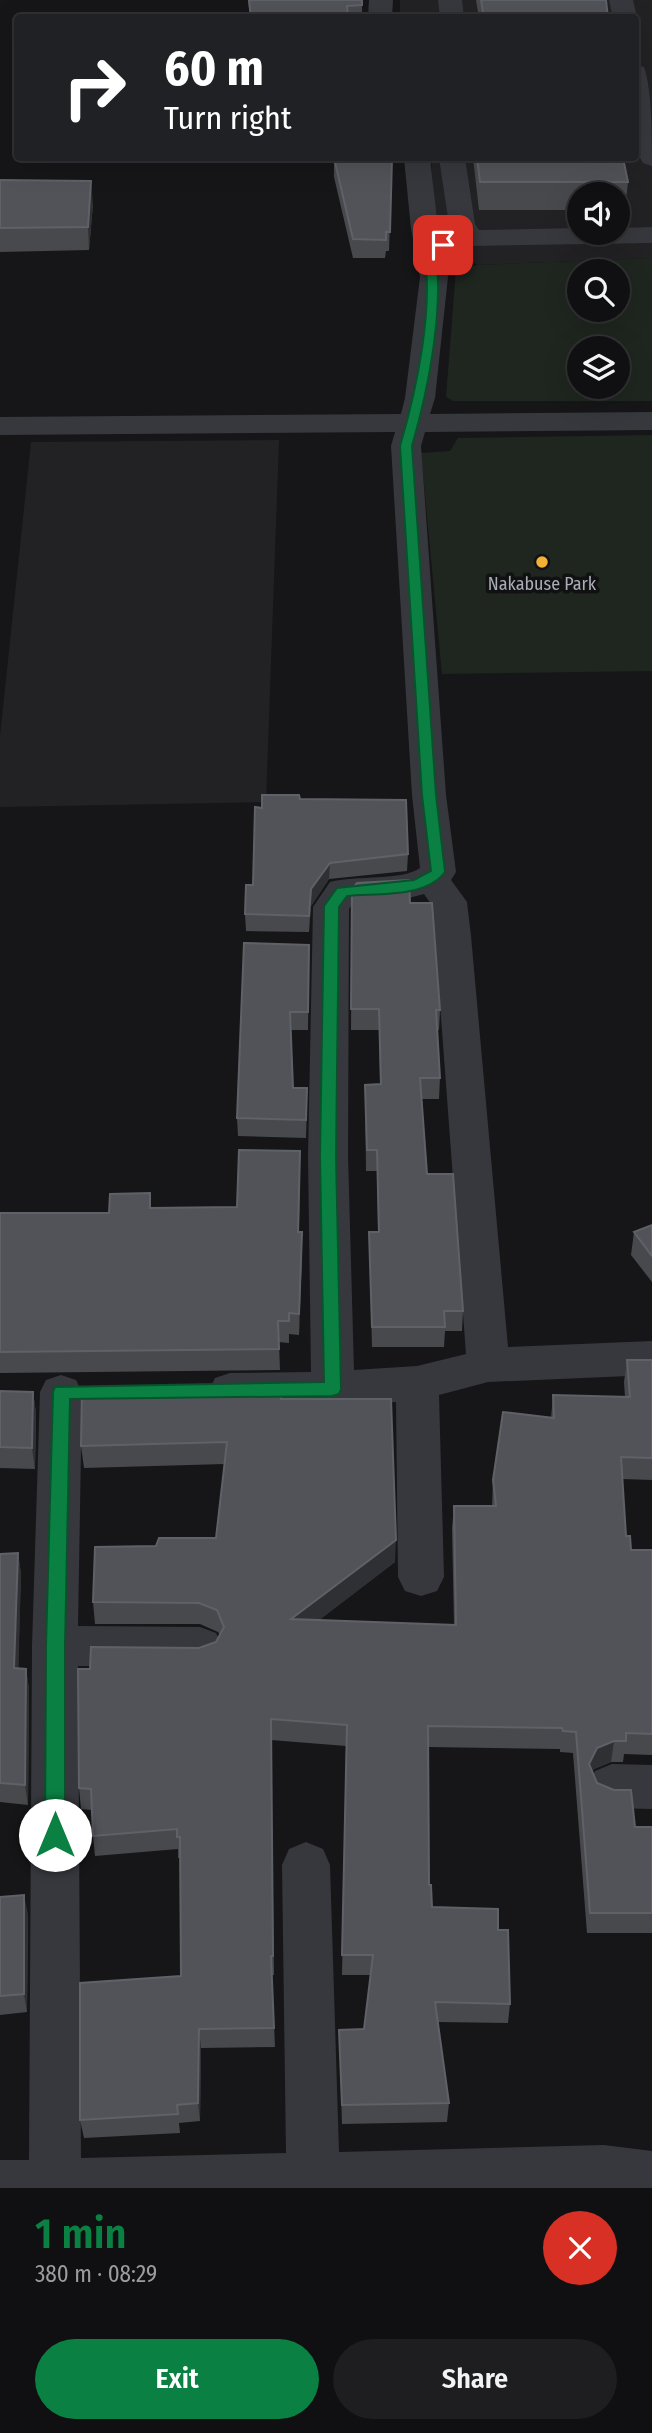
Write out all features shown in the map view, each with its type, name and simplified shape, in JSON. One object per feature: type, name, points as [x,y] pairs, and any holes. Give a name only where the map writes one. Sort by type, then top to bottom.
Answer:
[{"type":"street","points":[[639,92],[652,158]]},
{"type":"street","points":[[332,1389],[328,1156],[313,947],[331,906],[343,891],[416,885],[431,879],[438,872],[429,795],[406,446],[420,398],[434,277],[424,229],[417,161]]},
{"type":"street","points":[[452,161],[462,224],[470,238]]},
{"type":"street","points":[[429,248],[470,238],[652,235]]},
{"type":"street","points":[[0,426],[412,425],[652,421]]},
{"type":"street","points":[[431,879],[449,902],[453,936],[488,1365]]},
{"type":"street","points":[[289,1156],[328,1156]]},
{"type":"street","points":[[197,1391],[332,1389],[417,1383],[488,1365],[652,1358]]},
{"type":"street","points":[[417,1383],[421,1577]]},
{"type":"street","points":[[55,2186],[55,1646],[63,1392]]},
{"type":"street","points":[[55,1646],[200,1647]]},
{"type":"street","points":[[306,1865],[313,2179]]},
{"type":"street","points":[[0,2187],[238,2185],[313,2179],[604,2172],[652,2178]]},
{"type":"shaded area","points":[[400,0],[652,0],[652,258],[567,259],[567,261],[477,265],[435,219],[431,161],[639,161],[639,14],[400,14]]},
{"type":"shaded area","points":[[652,258],[652,401],[453,401],[446,397],[456,269],[477,265],[567,261],[567,322],[630,322],[630,259],[627,259]]},
{"type":"shaded area","name":"Nakabuse Park","points":[[652,435],[652,671],[442,674],[421,453],[450,451],[458,438]]},
{"type":"shaded area","points":[[279,440],[266,802],[0,807],[0,736],[31,442]]},
{"type":"building","points":[[249,0],[362,0],[362,5],[347,6],[348,14],[251,14]]},
{"type":"building","points":[[481,0],[606,0],[608,14],[483,14]]},
{"type":"building","points":[[335,161],[392,161],[390,232],[386,232],[386,240],[353,239]]},
{"type":"building","points":[[477,161],[624,161],[628,182],[480,182]]},
{"type":"building","points":[[0,180],[91,181],[88,227],[0,228]]},
{"type":"building","points":[[262,795],[299,795],[300,799],[406,800],[408,854],[330,863],[311,889],[309,916],[245,914],[246,885],[253,885],[255,807],[262,808]]},
{"type":"building","points":[[409,880],[410,903],[432,903],[440,1010],[436,1010],[440,1078],[420,1078],[427,1174],[453,1174],[463,1311],[444,1311],[445,1327],[372,1327],[369,1232],[379,1232],[377,1150],[367,1150],[365,1085],[381,1084],[379,1009],[351,1009],[352,889],[357,883]]},
{"type":"building","points":[[244,943],[309,945],[308,1012],[290,1012],[293,1088],[307,1088],[306,1120],[237,1118]]},
{"type":"building","points":[[239,1150],[300,1151],[298,1232],[302,1232],[299,1314],[289,1313],[289,1321],[278,1321],[279,1349],[0,1352],[0,1213],[109,1213],[110,1194],[150,1193],[150,1208],[237,1207]]},
{"type":"building","points":[[652,1225],[652,1256],[634,1232]]},
{"type":"building","points":[[627,1360],[652,1360],[652,1458],[621,1457],[626,1536],[630,1536],[631,1550],[652,1550],[652,1734],[626,1733],[626,1741],[614,1741],[597,1748],[589,1764],[597,1783],[614,1790],[631,1790],[635,1827],[652,1827],[652,1913],[590,1913],[576,1732],[563,1731],[562,1728],[428,1726],[429,1885],[432,1907],[498,1909],[498,1930],[508,1930],[510,2004],[435,2002],[449,2103],[342,2105],[339,2030],[364,2029],[373,1955],[342,1955],[347,1725],[271,1719],[271,1956],[274,2028],[199,2029],[198,2103],[177,2105],[178,2114],[80,2120],[80,1983],[181,1976],[180,1837],[177,1837],[177,1829],[93,1836],[91,1789],[79,1788],[78,1669],[90,1669],[91,1647],[199,1648],[216,1642],[224,1627],[217,1610],[199,1603],[93,1602],[95,1547],[156,1546],[159,1538],[216,1538],[227,1442],[81,1446],[82,1389],[281,1387],[281,1399],[391,1399],[396,1540],[291,1619],[456,1625],[454,1506],[496,1506],[493,1480],[503,1412],[554,1418],[553,1395],[630,1397]]},
{"type":"building","points":[[0,1391],[33,1392],[32,1448],[0,1447]]},
{"type":"building","points":[[18,1553],[14,1668],[26,1669],[25,1785],[0,1783],[0,1554]]},
{"type":"building","points":[[24,1895],[24,1994],[0,1996],[0,1897]]},
{"type":"place","name":"Nakabuse Park","points":[[542,562]]},
{"type":"route","points":[[55,1835],[55,1646],[61,1392],[332,1389],[328,1156],[331,906],[343,891],[416,885],[431,879],[438,872],[429,795],[406,446],[420,398],[434,277],[429,248],[443,245]]}]
